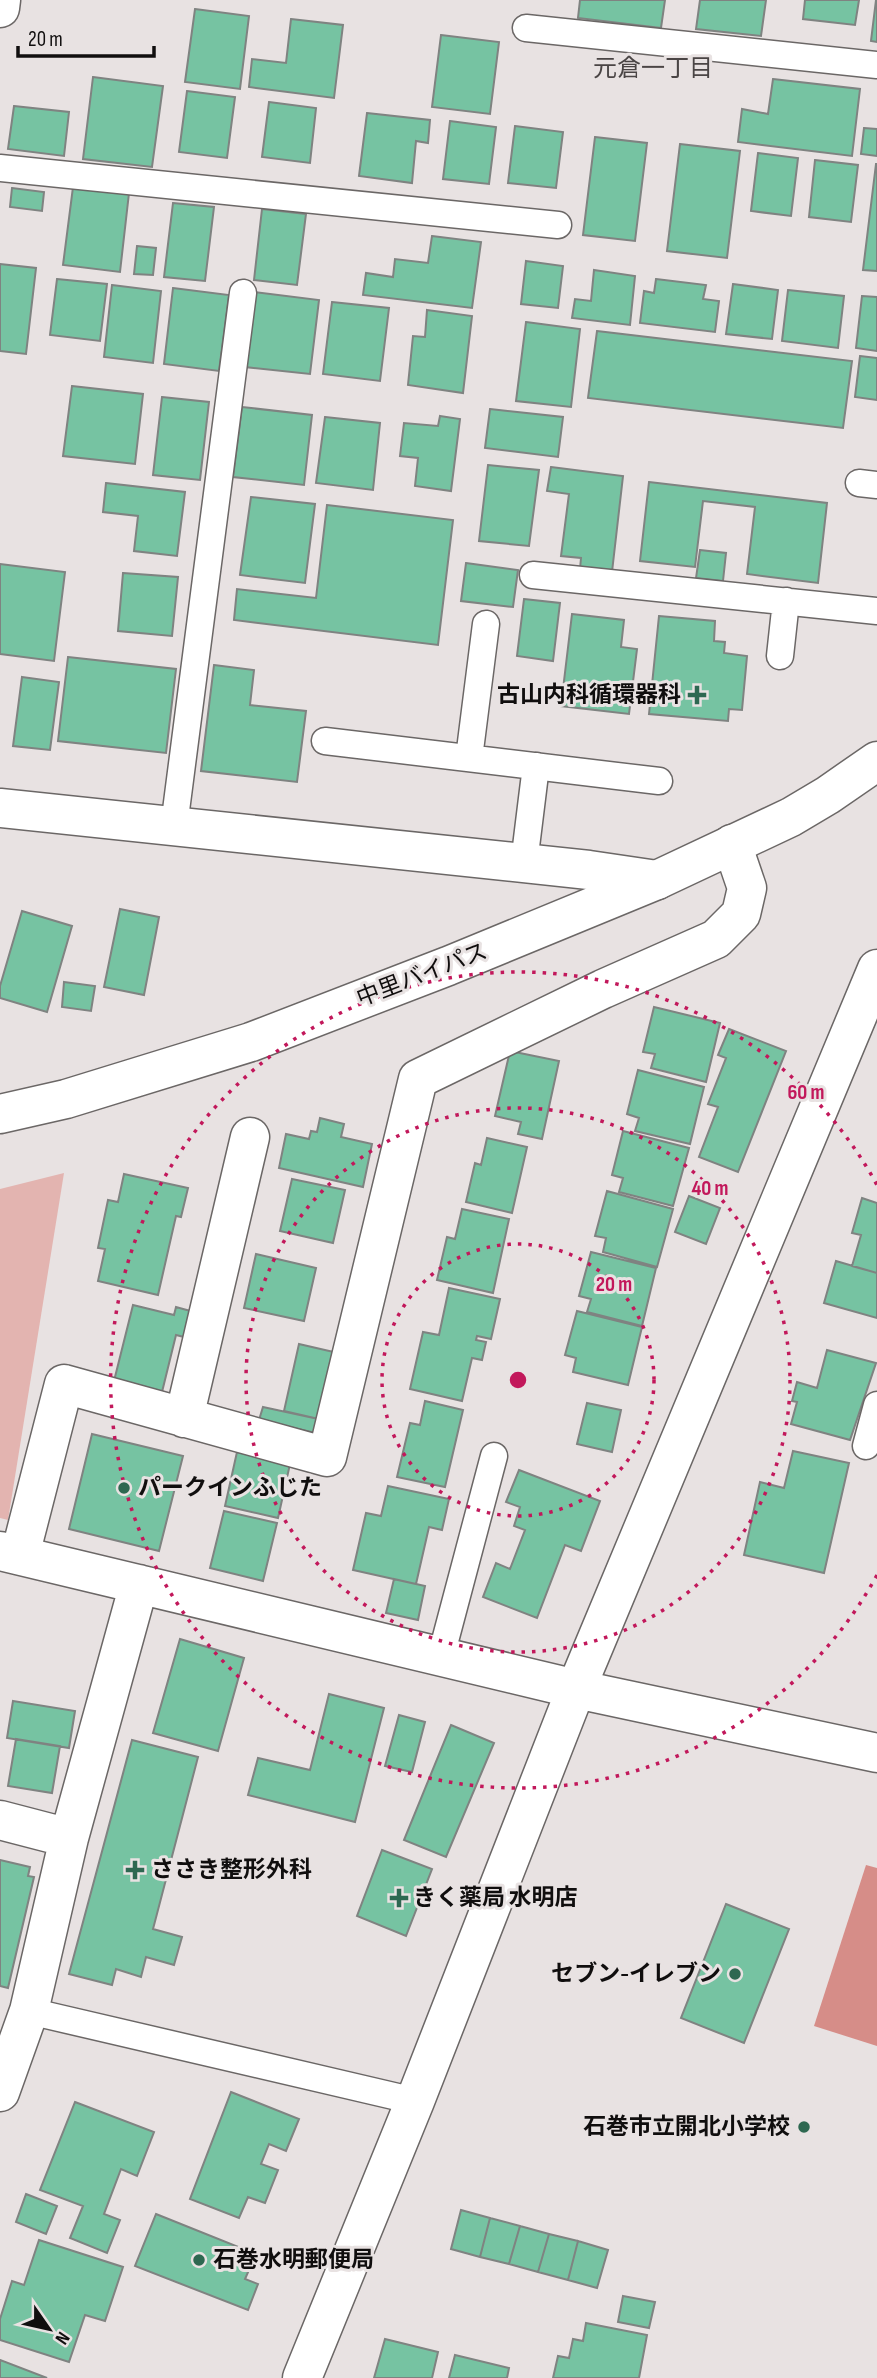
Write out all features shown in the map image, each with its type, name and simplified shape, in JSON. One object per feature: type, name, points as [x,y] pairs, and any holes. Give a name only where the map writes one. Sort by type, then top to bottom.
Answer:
[{"type":"street","points":[[0,8],[1,0]]},
{"type":"street","name":"中里バイパス","points":[[0,1114],[66,1099],[251,1041],[448,966],[657,880],[791,817],[877,761]]},
{"type":"street","name":"中里バイパス","points":[[828,795],[877,778]]},
{"type":"street","points":[[0,808],[524,863],[657,880]]},
{"type":"street","points":[[732,844],[747,888],[741,914],[716,939],[603,989],[418,1079],[327,1457],[64,1384],[10,1553],[576,1689],[877,1753]]},
{"type":"street","points":[[302,2378],[415,2101],[576,1689],[873,989]]},
{"type":"street","points":[[184,1418],[250,1138]]},
{"type":"street","points":[[4,2068],[29,2011],[69,1838],[139,1584]]},
{"type":"street","points":[[0,1821],[69,1838]]},
{"type":"lane","points":[[526,29],[877,65]]},
{"type":"lane","points":[[0,168],[558,225]]},
{"type":"lane","points":[[174,826],[243,293]]},
{"type":"lane","points":[[533,575],[877,611]]},
{"type":"lane","points":[[780,656],[786,601]]},
{"type":"lane","points":[[469,758],[486,624]]},
{"type":"lane","points":[[325,741],[659,781]]},
{"type":"lane","points":[[524,863],[536,766]]},
{"type":"lane","points":[[866,1446],[877,1405]]},
{"type":"lane","points":[[441,1656],[494,1456]]},
{"type":"lane","points":[[29,2011],[415,2101]]},
{"type":"shaded area","points":[[64,1173],[8,1520],[0,1518],[0,1189]]},
{"type":"shaded area","points":[[866,1865],[877,1868],[877,2046],[814,2026]]},
{"type":"building","points":[[580,0],[665,0],[661,28],[578,18]]},
{"type":"building","points":[[700,0],[766,0],[761,36],[696,29]]},
{"type":"building","points":[[805,0],[859,0],[855,25],[803,19]]},
{"type":"building","points":[[877,0],[877,42],[871,41]]},
{"type":"building","points":[[195,9],[249,16],[240,89],[185,82]]},
{"type":"building","points":[[291,19],[343,25],[334,98],[249,87],[252,59],[286,63]]},
{"type":"building","points":[[441,35],[499,42],[490,114],[432,107]]},
{"type":"building","points":[[93,77],[163,86],[152,167],[83,159]]},
{"type":"building","points":[[773,79],[860,89],[852,156],[738,142],[742,109],[768,114]]},
{"type":"building","points":[[187,91],[235,97],[227,158],[179,152]]},
{"type":"building","points":[[269,102],[316,108],[310,163],[262,157]]},
{"type":"building","points":[[14,106],[69,112],[64,156],[8,149]]},
{"type":"building","points":[[367,113],[430,120],[428,143],[416,141],[412,183],[359,176]]},
{"type":"building","points":[[450,121],[496,127],[489,184],[443,179]]},
{"type":"building","points":[[515,126],[563,132],[556,188],[508,183]]},
{"type":"building","points":[[864,128],[877,129],[877,156],[861,154]]},
{"type":"building","points":[[595,137],[647,143],[635,241],[583,235]]},
{"type":"building","points":[[680,144],[740,151],[727,258],[667,251]]},
{"type":"building","points":[[758,153],[798,158],[791,216],[751,211]]},
{"type":"building","points":[[815,160],[858,165],[851,222],[809,217]]},
{"type":"building","points":[[877,164],[877,271],[863,270]]},
{"type":"building","points":[[73,187],[129,193],[120,272],[63,265]]},
{"type":"building","points":[[12,188],[44,192],[42,211],[10,207]]},
{"type":"building","points":[[173,203],[214,207],[205,281],[164,277]]},
{"type":"building","points":[[262,209],[306,214],[297,285],[254,280]]},
{"type":"building","points":[[432,236],[481,242],[472,308],[363,295],[366,273],[393,277],[395,259],[428,263]]},
{"type":"building","points":[[137,246],[156,248],[153,275],[134,274]]},
{"type":"building","points":[[526,261],[563,266],[558,308],[521,304]]},
{"type":"building","points":[[0,264],[36,268],[26,354],[0,351]]},
{"type":"building","points":[[594,270],[635,276],[630,325],[572,318],[575,299],[591,301]]},
{"type":"building","points":[[57,279],[107,284],[100,341],[50,335]]},
{"type":"building","points":[[656,279],[706,285],[703,299],[719,301],[715,332],[640,323],[644,291],[654,293]]},
{"type":"building","points":[[733,284],[778,290],[772,339],[726,334]]},
{"type":"building","points":[[112,285],[161,291],[153,363],[104,357]]},
{"type":"building","points":[[173,288],[229,295],[219,371],[164,364]]},
{"type":"building","points":[[788,290],[844,296],[838,348],[782,341]]},
{"type":"building","points":[[254,292],[319,300],[310,374],[245,367]]},
{"type":"building","points":[[862,296],[877,297],[877,351],[856,348]]},
{"type":"building","points":[[332,302],[389,308],[380,381],[323,374]]},
{"type":"building","points":[[427,310],[472,316],[463,393],[408,385],[413,336],[425,337]]},
{"type":"building","points":[[526,322],[580,329],[571,407],[516,401]]},
{"type":"building","points":[[597,331],[852,361],[843,428],[588,398]]},
{"type":"building","points":[[860,356],[877,358],[877,400],[855,397]]},
{"type":"building","points":[[72,386],[143,394],[135,464],[63,456]]},
{"type":"building","points":[[162,397],[209,402],[200,480],[153,475]]},
{"type":"building","points":[[242,407],[312,415],[304,485],[233,477]]},
{"type":"building","points":[[490,409],[563,417],[558,457],[485,448]]},
{"type":"building","points":[[440,416],[460,419],[451,491],[415,486],[418,458],[400,456],[404,423],[438,426]]},
{"type":"building","points":[[325,417],[380,423],[373,490],[316,483]]},
{"type":"building","points":[[488,465],[539,470],[529,546],[479,541]]},
{"type":"building","points":[[551,467],[623,476],[612,572],[580,569],[581,558],[561,556],[569,494],[547,491]]},
{"type":"building","points":[[649,482],[827,503],[818,583],[747,574],[755,507],[703,501],[695,567],[640,561]]},
{"type":"building","points":[[106,483],[185,492],[177,556],[134,551],[138,516],[103,512]]},
{"type":"building","points":[[251,497],[315,504],[305,583],[240,575]]},
{"type":"building","points":[[327,505],[453,520],[438,645],[234,620],[237,589],[316,598]]},
{"type":"building","points":[[700,550],[726,553],[723,581],[696,578]]},
{"type":"building","points":[[466,563],[518,570],[513,607],[461,601]]},
{"type":"building","points":[[0,564],[65,572],[54,661],[0,654]]},
{"type":"building","points":[[123,573],[178,577],[172,636],[118,631]]},
{"type":"building","points":[[524,599],[560,603],[553,661],[517,656]]},
{"type":"building","points":[[572,614],[624,620],[621,647],[637,649],[629,714],[561,706]]},
{"type":"building","points":[[659,616],[715,621],[714,641],[725,642],[724,653],[747,656],[742,710],[729,709],[728,721],[649,714]]},
{"type":"building","points":[[68,657],[176,669],[166,753],[58,741]]},
{"type":"building","points":[[214,665],[254,670],[250,705],[306,711],[297,782],[201,771]]},
{"type":"building","points":[[22,677],[59,682],[50,750],[13,746]]},
{"type":"building","points":[[120,909],[159,917],[144,995],[104,987]]},
{"type":"building","points":[[22,911],[72,926],[47,1012],[0,998],[0,986]]},
{"type":"building","points":[[64,982],[95,986],[91,1011],[62,1007]]},
{"type":"building","points":[[654,1007],[720,1023],[706,1082],[651,1068],[655,1054],[643,1052]]},
{"type":"building","points":[[729,1029],[786,1051],[738,1172],[699,1157],[718,1107],[708,1104],[726,1058],[718,1055]]},
{"type":"building","points":[[510,1051],[559,1061],[542,1139],[518,1134],[521,1122],[495,1116]]},
{"type":"building","points":[[638,1070],[704,1087],[690,1144],[635,1131],[639,1118],[627,1114]]},
{"type":"building","points":[[320,1118],[344,1124],[341,1137],[372,1144],[363,1187],[279,1168],[286,1134],[309,1139],[311,1131],[317,1132]]},
{"type":"building","points":[[623,1131],[689,1148],[673,1206],[619,1192],[623,1178],[612,1175]]},
{"type":"building","points":[[487,1138],[527,1147],[512,1213],[466,1202],[475,1163],[481,1165]]},
{"type":"building","points":[[124,1174],[188,1188],[181,1217],[176,1216],[158,1295],[98,1281],[105,1249],[98,1248],[108,1200],[118,1202]]},
{"type":"building","points":[[292,1179],[345,1190],[333,1243],[280,1231]]},
{"type":"building","points":[[607,1191],[673,1209],[657,1267],[603,1252],[606,1238],[595,1236]]},
{"type":"building","points":[[689,1196],[720,1208],[706,1244],[675,1232]]},
{"type":"building","points":[[862,1198],[877,1203],[877,1273],[852,1266],[861,1235],[852,1233]]},
{"type":"building","points":[[462,1209],[509,1219],[493,1293],[437,1280],[447,1237],[455,1239]]},
{"type":"building","points":[[591,1252],[656,1268],[642,1326],[587,1312],[591,1299],[579,1296]]},
{"type":"building","points":[[256,1254],[316,1268],[304,1321],[244,1308]]},
{"type":"building","points":[[836,1261],[877,1273],[877,1318],[824,1303]]},
{"type":"building","points":[[449,1288],[500,1299],[491,1339],[477,1336],[476,1340],[486,1342],[482,1360],[472,1358],[462,1401],[410,1389],[423,1332],[439,1335]]},
{"type":"building","points":[[133,1305],[174,1315],[176,1307],[194,1312],[188,1338],[176,1335],[162,1392],[114,1381]]},
{"type":"building","points":[[577,1311],[642,1327],[628,1385],[573,1372],[576,1358],[565,1355]]},
{"type":"building","points":[[299,1344],[338,1353],[323,1420],[284,1411]]},
{"type":"building","points":[[827,1350],[876,1363],[850,1440],[791,1424],[797,1402],[792,1401],[797,1382],[817,1388]]},
{"type":"building","points":[[425,1401],[463,1410],[445,1487],[397,1477],[410,1423],[420,1425]]},
{"type":"building","points":[[587,1403],[621,1410],[612,1452],[577,1444]]},
{"type":"building","points":[[263,1407],[323,1420],[320,1434],[259,1420]]},
{"type":"building","points":[[92,1434],[183,1456],[159,1551],[69,1529]]},
{"type":"building","points":[[793,1451],[849,1463],[824,1573],[744,1555],[760,1482],[784,1488]]},
{"type":"building","points":[[237,1452],[290,1464],[278,1518],[225,1506]]},
{"type":"building","points":[[519,1470],[600,1501],[581,1551],[565,1545],[537,1618],[483,1597],[496,1563],[510,1569],[525,1530],[514,1526],[520,1507],[506,1502]]},
{"type":"building","points":[[388,1486],[449,1499],[442,1530],[429,1527],[416,1584],[353,1570],[366,1513],[381,1516]]},
{"type":"building","points":[[224,1511],[277,1523],[263,1581],[210,1568]]},
{"type":"building","points":[[394,1579],[425,1586],[418,1620],[386,1613]]},
{"type":"building","points":[[180,1639],[244,1658],[218,1751],[153,1733]]},
{"type":"building","points":[[329,1694],[384,1708],[355,1822],[248,1795],[258,1758],[310,1770]]},
{"type":"building","points":[[13,1701],[75,1711],[69,1748],[7,1738]]},
{"type":"building","points":[[399,1715],[425,1722],[412,1772],[385,1766]]},
{"type":"building","points":[[451,1725],[494,1743],[446,1857],[404,1840]]},
{"type":"building","points":[[16,1739],[60,1746],[52,1793],[8,1786]]},
{"type":"building","points":[[132,1740],[198,1757],[153,1929],[182,1937],[174,1965],[146,1957],[141,1977],[116,1969],[112,1985],[69,1974]]},
{"type":"building","points":[[382,1850],[432,1869],[406,1936],[357,1916]]},
{"type":"building","points":[[0,1860],[30,1867],[28,1876],[34,1877],[8,1988],[0,1986]]},
{"type":"building","name":"セブン-イレブン","points":[[726,1904],[789,1929],[744,2043],[681,2018]]},
{"type":"building","points":[[231,2092],[299,2119],[286,2151],[269,2144],[261,2164],[278,2170],[265,2203],[248,2197],[239,2218],[190,2199]]},
{"type":"building","points":[[75,2102],[154,2132],[137,2176],[121,2169],[104,2214],[120,2220],[107,2253],[70,2238],[83,2206],[40,2190]]},
{"type":"building","points":[[26,2194],[57,2206],[46,2234],[16,2222]]},
{"type":"building","points":[[461,2210],[490,2218],[480,2257],[451,2249]]},
{"type":"building","points":[[156,2214],[256,2254],[245,2279],[258,2284],[248,2310],[135,2266]]},
{"type":"building","points":[[490,2218],[520,2226],[509,2264],[480,2257]]},
{"type":"building","points":[[520,2226],[549,2234],[538,2272],[509,2264]]},
{"type":"building","points":[[549,2234],[578,2241],[568,2280],[538,2272]]},
{"type":"building","points":[[39,2240],[123,2267],[105,2321],[85,2315],[69,2362],[0,2340],[0,2319],[12,2281],[24,2285]]},
{"type":"building","points":[[578,2241],[608,2250],[597,2288],[568,2280]]},
{"type":"building","points":[[623,2296],[655,2302],[649,2328],[618,2322]]},
{"type":"building","points":[[586,2323],[647,2335],[639,2378],[553,2378],[558,2356],[569,2358],[573,2339],[583,2341]]},
{"type":"building","points":[[385,2339],[438,2352],[432,2378],[374,2378]]},
{"type":"building","points":[[455,2355],[509,2368],[507,2378],[449,2378]]},
{"type":"building","points":[[0,2360],[47,2378],[0,2378]]},
{"type":"place","name":"古山内科循環器科","points":[[697,695]]},
{"type":"place","name":"パークインふじた","points":[[124,1488]]},
{"type":"place","name":"ささき整形外科","points":[[135,1870]]},
{"type":"place","name":"きく薬局 水明店","points":[[399,1898]]},
{"type":"place","name":"セブン-イレブン","points":[[735,1974]]},
{"type":"place","name":"石巻市立開北小学校","points":[[804,2127]]},
{"type":"place","name":"石巻水明郵便局","points":[[199,2260]]},
{"type":"district","name":"元倉一丁目","points":[[653,68]]}]
